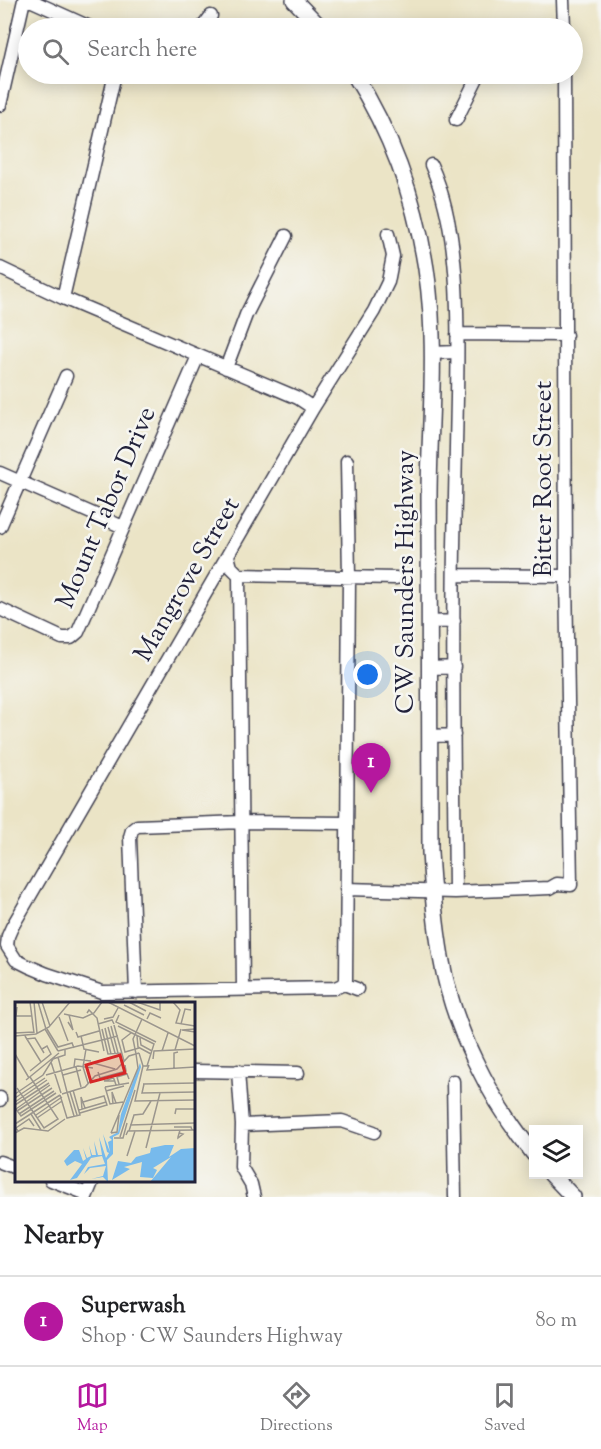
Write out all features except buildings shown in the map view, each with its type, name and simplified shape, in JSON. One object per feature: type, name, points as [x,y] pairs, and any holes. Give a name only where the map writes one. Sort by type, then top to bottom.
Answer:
[{"type":"main road","points":[[294,0],[311,18]]},
{"type":"main road","name":"CW Saunders Highway","points":[[360,84],[393,145],[414,209],[425,258],[432,353],[429,484],[430,852],[432,891],[441,958],[461,1028],[497,1101],[529,1147]]},
{"type":"main road","points":[[556,1179],[573,1197]]},
{"type":"street","points":[[20,18],[24,0]]},
{"type":"street","points":[[30,0],[70,18]]},
{"type":"street","points":[[563,0],[564,18]]},
{"type":"street","points":[[0,105],[18,26]]},
{"type":"street","points":[[63,298],[113,84]]},
{"type":"street","points":[[456,120],[474,84]]},
{"type":"street","name":"Bitter Root Street","points":[[455,892],[550,888],[557,884],[571,885],[566,576],[564,84]]},
{"type":"street","points":[[346,889],[455,892],[456,292],[441,186],[431,165]]},
{"type":"street","name":"Mangrove Street","points":[[3,948],[12,927],[313,408],[384,293],[393,256],[388,234]]},
{"type":"street","points":[[226,368],[246,315],[286,236]]},
{"type":"street","points":[[0,268],[63,298],[298,398],[313,408]]},
{"type":"street","points":[[457,334],[566,335]]},
{"type":"street","points":[[432,353],[457,352]]},
{"type":"street","name":"Mount Tabor Drive","points":[[0,609],[62,638],[75,635],[198,356]]},
{"type":"street","points":[[0,527],[66,376]]},
{"type":"street","points":[[344,984],[346,980],[349,578],[347,461]]},
{"type":"street","points":[[0,473],[123,527]]},
{"type":"street","points":[[228,556],[231,567],[239,575],[396,578]]},
{"type":"street","points":[[239,575],[243,990]]},
{"type":"street","points":[[454,575],[566,576]]},
{"type":"street","points":[[430,622],[454,621]]},
{"type":"street","points":[[430,668],[454,667]]},
{"type":"street","points":[[430,736],[454,735]]},
{"type":"street","points":[[136,992],[130,837],[132,830],[138,826],[242,822],[346,823]]},
{"type":"street","points":[[3,948],[16,960],[92,990],[136,992],[160,998],[243,990],[335,988],[344,984],[357,989]]},
{"type":"street","points":[[195,1071],[298,1073]]},
{"type":"street","points":[[238,1071],[242,1125],[241,1167],[251,1184],[254,1197]]},
{"type":"street","points":[[453,1081],[455,1197]]},
{"type":"street","points":[[242,1125],[342,1121],[374,1132]]},
{"type":"street","points":[[0,1162],[15,1168]]},
{"type":"street","points":[[56,1182],[86,1195]]},
{"type":"place","name":"Superwash","points":[[371,793]]}]
